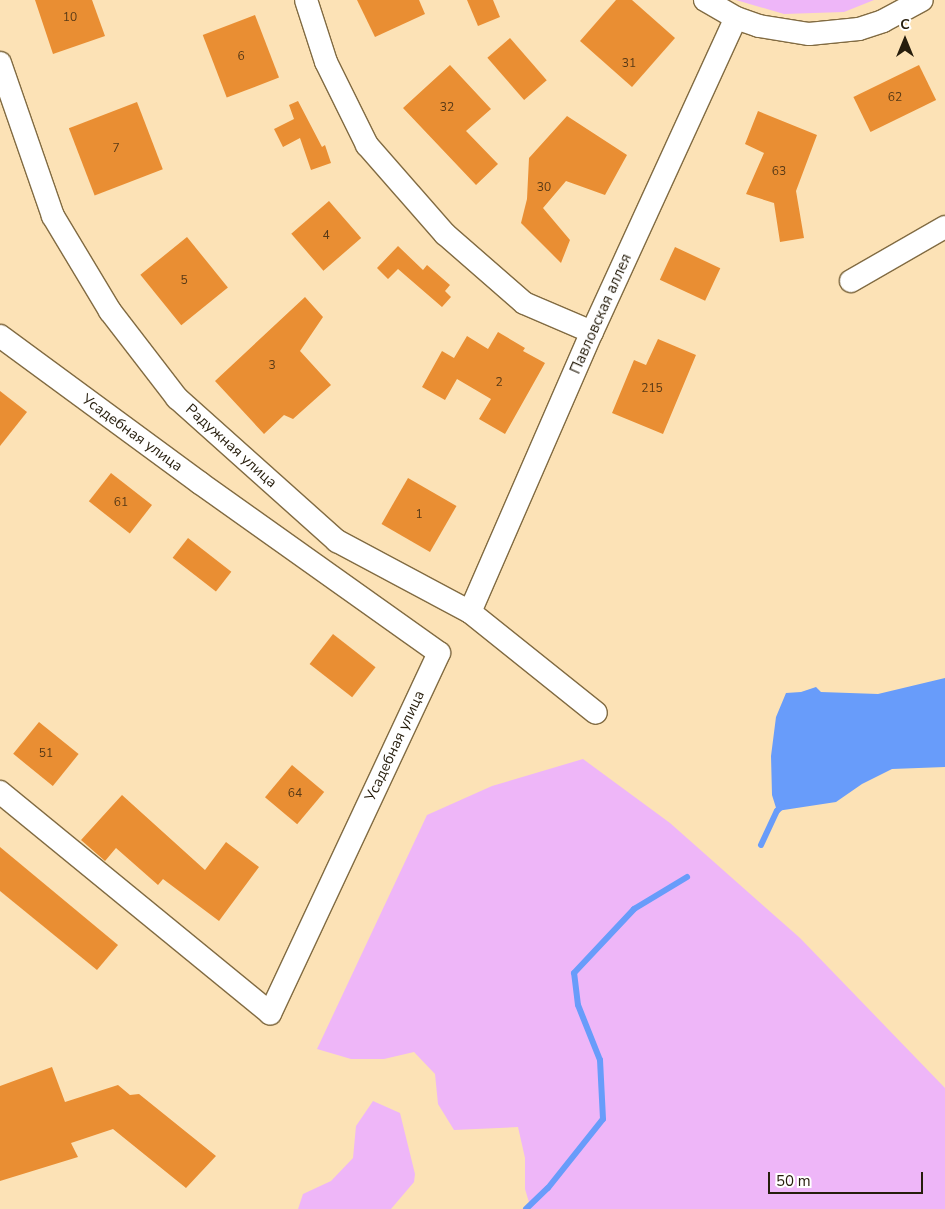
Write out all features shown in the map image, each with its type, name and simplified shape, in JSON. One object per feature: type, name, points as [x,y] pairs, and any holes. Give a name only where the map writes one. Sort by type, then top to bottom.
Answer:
[{"type":"street","points":[[306,0],[326,62],[367,145],[445,234],[524,303],[592,332]]},
{"type":"street","points":[[705,0],[736,18],[784,32],[834,33],[859,29],[883,21],[922,0]]},
{"type":"street","name":"Павловская аллея","points":[[470,612],[592,332],[736,18]]},
{"type":"street","name":"Радужная улица","points":[[0,63],[53,216],[110,311],[177,398],[337,541],[470,612],[596,713]]},
{"type":"street","points":[[850,281],[945,227]]},
{"type":"street","name":"Усадебная улица","points":[[0,336],[208,489],[439,653],[270,1013],[0,792]]},
{"type":"shaded area","points":[[736,0],[874,0],[844,12],[784,14]]},
{"type":"shaded area","points":[[583,759],[670,823],[800,938],[945,1088],[945,1209],[531,1209],[525,1189],[525,1158],[518,1127],[454,1130],[438,1104],[435,1074],[414,1052],[384,1059],[351,1059],[317,1049],[427,815],[492,786]]},
{"type":"shaded area","points":[[373,1101],[400,1113],[415,1174],[414,1182],[391,1209],[298,1209],[303,1194],[331,1181],[353,1158],[356,1126]]},
{"type":"water","points":[[945,678],[945,767],[892,769],[862,784],[836,802],[777,811],[772,795],[771,756],[776,717],[786,693],[801,692],[816,687],[821,692],[878,694]]},
{"type":"building","points":[[35,0],[92,0],[105,36],[53,54]]},
{"type":"building","points":[[357,0],[419,0],[425,14],[375,37]]},
{"type":"building","points":[[467,0],[493,0],[500,17],[478,26]]},
{"type":"building","points":[[616,0],[632,0],[675,38],[632,87],[580,41]]},
{"type":"building","points":[[255,15],[279,78],[227,98],[203,35]]},
{"type":"building","points":[[510,38],[547,80],[524,100],[487,58]]},
{"type":"building","points":[[450,65],[491,109],[466,131],[498,164],[476,185],[403,108]]},
{"type":"building","points":[[919,65],[936,100],[870,132],[853,97]]},
{"type":"building","points":[[298,101],[322,147],[325,145],[331,163],[311,170],[300,138],[283,147],[274,129],[294,119],[289,105]]},
{"type":"building","points":[[137,102],[163,169],[95,195],[69,128]]},
{"type":"building","points":[[758,111],[817,135],[796,191],[804,238],[780,242],[774,203],[746,194],[764,153],[745,144]]},
{"type":"building","points":[[567,116],[627,155],[605,195],[566,181],[543,208],[570,240],[561,263],[521,223],[527,199],[529,158]]},
{"type":"building","points":[[329,201],[361,238],[323,271],[291,234]]},
{"type":"building","points":[[187,237],[228,288],[181,325],[140,275]]},
{"type":"building","points":[[398,246],[423,270],[427,265],[450,285],[445,291],[451,297],[442,307],[398,269],[388,279],[377,268]]},
{"type":"building","points":[[675,247],[720,268],[705,301],[660,280]]},
{"type":"building","points":[[305,297],[323,317],[300,351],[331,385],[293,419],[284,415],[264,434],[215,381]]},
{"type":"building","points":[[498,332],[525,348],[523,351],[545,363],[505,434],[479,419],[491,399],[457,379],[445,400],[422,387],[442,351],[454,358],[467,336],[488,349]]},
{"type":"building","points":[[658,339],[696,355],[663,434],[612,413],[634,360],[646,365]]},
{"type":"building","points":[[0,391],[27,412],[0,446]]},
{"type":"building","points":[[111,473],[152,505],[130,533],[89,501]]},
{"type":"building","points":[[408,478],[456,506],[430,552],[382,524]]},
{"type":"building","points":[[188,538],[231,572],[216,592],[173,558]]},
{"type":"building","points":[[333,634],[376,667],[352,697],[310,664]]},
{"type":"building","points":[[39,722],[79,754],[53,786],[13,754]]},
{"type":"building","points":[[292,765],[324,792],[297,824],[265,797]]},
{"type":"building","points":[[122,795],[205,870],[226,842],[259,867],[219,921],[163,879],[158,885],[116,848],[105,861],[81,840]]},
{"type":"building","points":[[0,847],[118,945],[97,970],[0,891]]},
{"type":"building","points":[[52,1067],[65,1102],[118,1085],[130,1095],[139,1094],[216,1156],[186,1188],[113,1129],[71,1143],[78,1157],[0,1181],[0,1086]]},
{"type":"waterway","points":[[761,845],[777,811],[782,806]]},
{"type":"waterway","points":[[526,1209],[548,1188],[603,1119],[600,1060],[578,1005],[574,973],[634,909],[687,877]]}]
